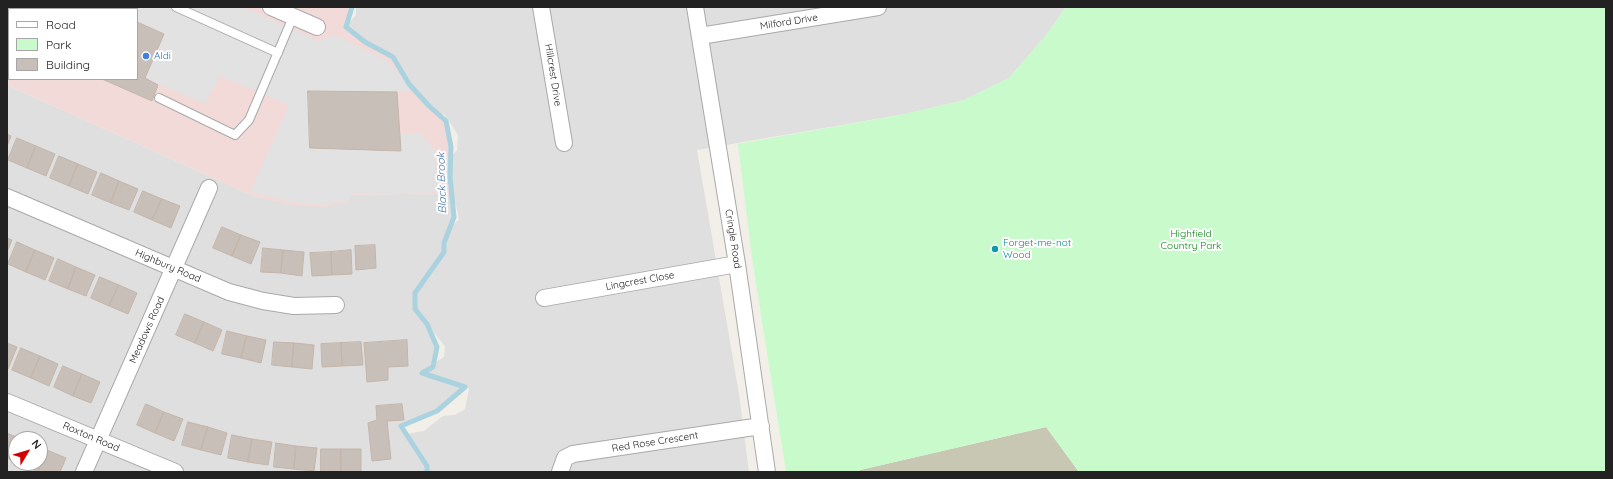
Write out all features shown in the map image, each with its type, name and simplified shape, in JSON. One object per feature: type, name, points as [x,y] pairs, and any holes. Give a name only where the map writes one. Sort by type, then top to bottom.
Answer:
[{"type":"street","name":"Hillcrest Drive","points":[[541,7],[564,143]]},
{"type":"street","name":"Cringle Road","points":[[694,7],[737,264],[767,472]]},
{"type":"street","name":"Milford Drive","points":[[700,36],[878,7]]},
{"type":"street","points":[[276,8],[317,27]]},
{"type":"street","name":"Meadows Road","points":[[84,472],[209,188]]},
{"type":"street","name":"Highbury Road","points":[[7,197],[229,292],[263,301],[294,306],[336,305]]},
{"type":"street","name":"Lingcrest Close","points":[[544,298],[737,264]]},
{"type":"street","name":"Roxton Road","points":[[7,402],[175,472]]},
{"type":"street","name":"Red Rose Crescent","points":[[560,472],[565,458],[573,454],[761,426]]},
{"type":"lane","points":[[176,7],[278,53]]},
{"type":"lane","points":[[159,98],[235,135],[248,120],[293,17]]},
{"type":"shaded area","points":[[7,7],[351,7],[346,27],[365,42],[392,57],[408,84],[429,108],[445,121],[451,147],[450,193],[350,195],[350,202],[323,207],[293,205],[256,197],[7,85]]},
{"type":"shaded area","points":[[109,7],[243,7],[318,41],[335,35],[387,61],[415,92],[308,91],[310,148],[400,151],[400,134],[421,134],[435,151],[438,192],[349,194],[349,200],[323,205],[292,202],[250,192],[289,105],[220,76],[205,104],[145,78],[164,34],[138,21],[138,8]]},
{"type":"shaded area","points":[[356,7],[1066,7],[1047,34],[1009,78],[964,100],[905,114],[697,150],[739,394],[749,472],[430,472],[427,468],[426,472],[7,472],[7,85],[256,197],[448,193],[443,167],[457,150],[458,135],[444,114],[414,121],[341,32],[356,15]],"holes":[[[451,197],[456,205],[459,220],[454,224],[452,224],[453,217]],[[423,320],[445,346],[444,357],[434,363],[436,347]],[[465,387],[469,389],[465,409],[455,415],[443,416],[424,431],[406,434],[401,426],[437,411]]]},
{"type":"shaded area","points":[[1046,427],[1079,472],[860,472],[860,470]]},
{"type":"green space","name":"Highfield Country Park","points":[[1066,7],[1606,7],[1606,472],[1079,472],[1046,427],[860,470],[860,472],[786,472],[752,258],[738,144],[905,114],[964,100],[1009,78],[1047,34]]},
{"type":"building","points":[[101,7],[104,8],[19,8]]},
{"type":"building","name":"Aldi","points":[[138,22],[164,34],[145,78],[158,85],[152,101],[104,80],[138,80]]},
{"type":"building","points":[[308,91],[397,92],[401,151],[310,148]]},
{"type":"building","points":[[7,134],[11,136],[7,146]]},
{"type":"building","points":[[17,138],[36,146],[27,168],[8,160]]},
{"type":"building","points":[[36,146],[55,154],[46,176],[27,168]]},
{"type":"building","points":[[59,156],[78,164],[69,186],[50,178]]},
{"type":"building","points":[[78,164],[97,172],[88,194],[69,186]]},
{"type":"building","points":[[101,173],[119,181],[111,203],[92,195]]},
{"type":"building","points":[[119,181],[138,189],[129,210],[111,203]]},
{"type":"building","points":[[143,191],[162,199],[152,220],[134,212]]},
{"type":"building","points":[[162,199],[180,206],[171,228],[152,220]]},
{"type":"building","points":[[222,227],[241,235],[232,256],[213,248]]},
{"type":"building","points":[[241,235],[260,242],[251,264],[232,256]]},
{"type":"building","points":[[7,238],[12,240],[7,252]]},
{"type":"building","points":[[17,242],[35,250],[26,272],[8,264]]},
{"type":"building","points":[[375,245],[376,268],[356,270],[355,246]]},
{"type":"building","points":[[263,248],[283,250],[281,273],[261,272]]},
{"type":"building","points":[[35,250],[54,258],[45,280],[26,272]]},
{"type":"building","points":[[283,250],[304,252],[302,276],[281,273]]},
{"type":"building","points":[[351,250],[352,274],[332,275],[331,252]]},
{"type":"building","points":[[331,252],[332,275],[312,276],[310,253]]},
{"type":"building","points":[[58,259],[76,267],[68,289],[49,281]]},
{"type":"building","points":[[76,267],[95,275],[86,296],[68,289]]},
{"type":"building","points":[[100,277],[119,285],[109,306],[91,298]]},
{"type":"building","points":[[119,285],[137,293],[128,314],[109,306]]},
{"type":"building","points":[[185,314],[204,322],[195,343],[176,335]]},
{"type":"building","points":[[204,322],[222,330],[213,351],[195,343]]},
{"type":"building","points":[[227,331],[247,336],[241,358],[222,354]]},
{"type":"building","points":[[247,336],[266,340],[261,363],[241,358]]},
{"type":"building","points":[[407,340],[408,366],[388,367],[388,380],[367,382],[364,343]]},
{"type":"building","points":[[274,342],[294,343],[292,367],[272,365]]},
{"type":"building","points":[[361,342],[363,365],[342,366],[341,343]]},
{"type":"building","points":[[7,343],[17,347],[8,369],[7,369]]},
{"type":"building","points":[[294,343],[314,345],[312,369],[292,367]]},
{"type":"building","points":[[341,343],[342,366],[322,367],[321,344]]},
{"type":"building","points":[[21,348],[40,356],[31,378],[12,370]]},
{"type":"building","points":[[40,356],[58,364],[49,386],[31,378]]},
{"type":"building","points":[[63,366],[82,374],[73,396],[54,387]]},
{"type":"building","points":[[82,374],[100,382],[91,403],[73,396]]},
{"type":"building","points":[[146,404],[164,412],[155,433],[137,425]]},
{"type":"building","points":[[402,404],[404,420],[387,421],[391,459],[372,461],[368,423],[377,420],[376,406]]},
{"type":"building","points":[[164,412],[183,419],[174,441],[155,433]]},
{"type":"building","points":[[188,422],[208,427],[201,450],[182,445]]},
{"type":"building","points":[[208,427],[227,433],[221,455],[201,450]]},
{"type":"building","points":[[7,433],[8,458],[7,458]]},
{"type":"building","points":[[232,435],[252,439],[248,462],[228,458]]},
{"type":"building","points":[[252,439],[272,442],[268,465],[248,462]]},
{"type":"building","points":[[276,443],[296,446],[294,469],[274,467]]},
{"type":"building","points":[[296,446],[317,448],[314,471],[294,469]]},
{"type":"building","points":[[321,449],[341,449],[341,472],[321,472]]},
{"type":"building","points":[[341,449],[361,449],[361,472],[341,472]]},
{"type":"building","points":[[48,450],[66,458],[60,472],[38,472],[48,471]]},
{"type":"waterway","name":"Black Brook","points":[[352,7],[346,27],[365,42],[393,57],[409,84],[429,106],[446,121],[451,147],[450,177],[454,217],[444,243],[444,252],[415,293],[415,309],[427,324],[437,347],[433,367],[422,373],[465,387],[437,411],[401,426],[427,466],[427,472]]},
{"type":"place","name":"Aldi","points":[[146,56]]},
{"type":"place","name":"Forget-me-not Wood","points":[[995,249]]}]
